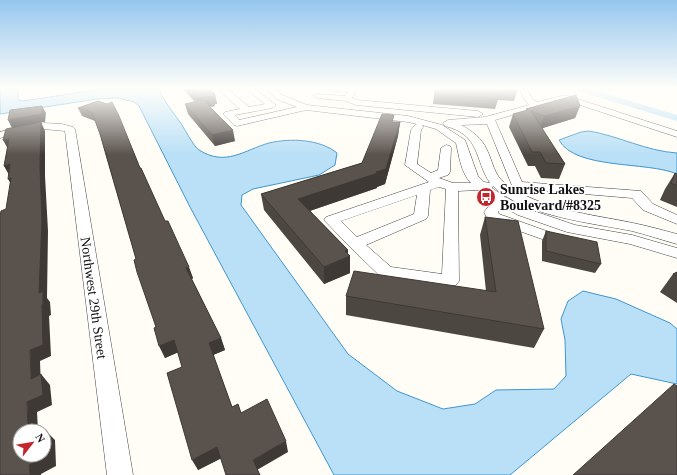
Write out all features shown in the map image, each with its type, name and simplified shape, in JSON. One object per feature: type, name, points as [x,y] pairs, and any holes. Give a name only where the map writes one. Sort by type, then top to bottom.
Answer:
[{"type":"street","points":[[241,111],[228,114],[237,123],[291,111]]},
{"type":"street","points":[[362,111],[424,122],[466,132],[479,144],[487,169],[500,192],[523,212],[572,229],[632,240],[677,253]]},
{"type":"street","points":[[452,111],[482,114],[491,122],[517,185]]},
{"type":"street","points":[[444,126],[488,119],[516,111]]},
{"type":"street","points":[[608,111],[677,134]]},
{"type":"street","points":[[366,120],[404,123],[424,122]]},
{"type":"street","points":[[424,122],[416,130],[411,165],[436,184],[450,281],[386,272],[331,220],[436,184],[481,186],[558,212],[636,228],[677,239]]},
{"type":"street","name":"Northwest 29th Street","points":[[0,135],[49,126],[62,126],[70,129],[120,475]]},
{"type":"street","points":[[444,126],[461,142],[465,152],[467,164],[473,178],[481,186]]},
{"type":"street","points":[[355,244],[421,216],[436,184],[444,172],[446,148]]},
{"type":"street","points":[[547,236],[493,217],[491,212],[500,192],[517,185],[636,194],[648,207],[677,220]]},
{"type":"water","points":[[0,111],[18,111],[0,114]]},
{"type":"water","points":[[142,111],[172,111],[194,145],[199,150],[209,155],[218,157],[235,156],[269,143],[286,140],[314,142],[330,148],[337,153],[335,165],[319,175],[253,189],[242,195],[241,205],[348,354],[397,391],[443,409],[475,404],[496,390],[554,389],[566,376],[565,340],[561,319],[568,301],[583,291],[616,299],[670,323],[677,329],[677,384],[631,374],[510,475],[334,475],[190,207]]},
{"type":"water","points":[[589,131],[666,152],[677,153],[677,174],[648,167],[595,161],[567,150],[559,140],[581,132]]},
{"type":"building","points":[[10,111],[42,111],[42,114],[8,120]]},
{"type":"building","points":[[89,111],[117,111],[119,116],[140,168],[165,221],[168,221],[189,267],[186,268],[221,338],[209,343],[232,407],[238,404],[241,413],[267,399],[286,441],[253,460],[260,475],[226,475],[217,447],[192,460],[167,373],[182,367],[174,340],[159,346],[154,328],[156,327],[137,272],[134,260],[136,259],[100,134],[92,112]]},
{"type":"building","points":[[191,111],[214,111],[233,130],[212,135]]},
{"type":"building","points":[[531,111],[565,164],[546,163],[540,152],[532,152],[513,114]]},
{"type":"building","points":[[531,111],[561,111],[544,116]]},
{"type":"building","points":[[382,114],[394,115],[392,122],[400,122],[386,169],[376,172],[378,173],[298,199],[348,250],[345,251],[350,256],[324,267],[261,194],[362,163]]},
{"type":"building","points":[[41,122],[40,167],[42,221],[39,293],[43,291],[43,345],[30,350],[31,379],[41,374],[43,395],[27,402],[28,423],[12,423],[12,463],[33,463],[29,465],[30,475],[0,475],[0,216],[1,211],[6,209],[11,178],[8,179],[10,164],[4,166],[9,139],[3,140],[6,129]]},
{"type":"building","points":[[675,173],[677,174],[677,186],[671,183]]},
{"type":"building","points":[[485,217],[518,221],[544,329],[346,296],[354,271],[496,292]]},
{"type":"building","points":[[546,231],[597,242],[601,264],[546,251]]},
{"type":"building","points":[[674,384],[677,386],[677,475],[573,475]]},
{"type":"waterway","points":[[654,111],[677,118]]},
{"type":"place","name":"Sunrise Lakes Boulevard/#8325","points":[[486,197]]}]
